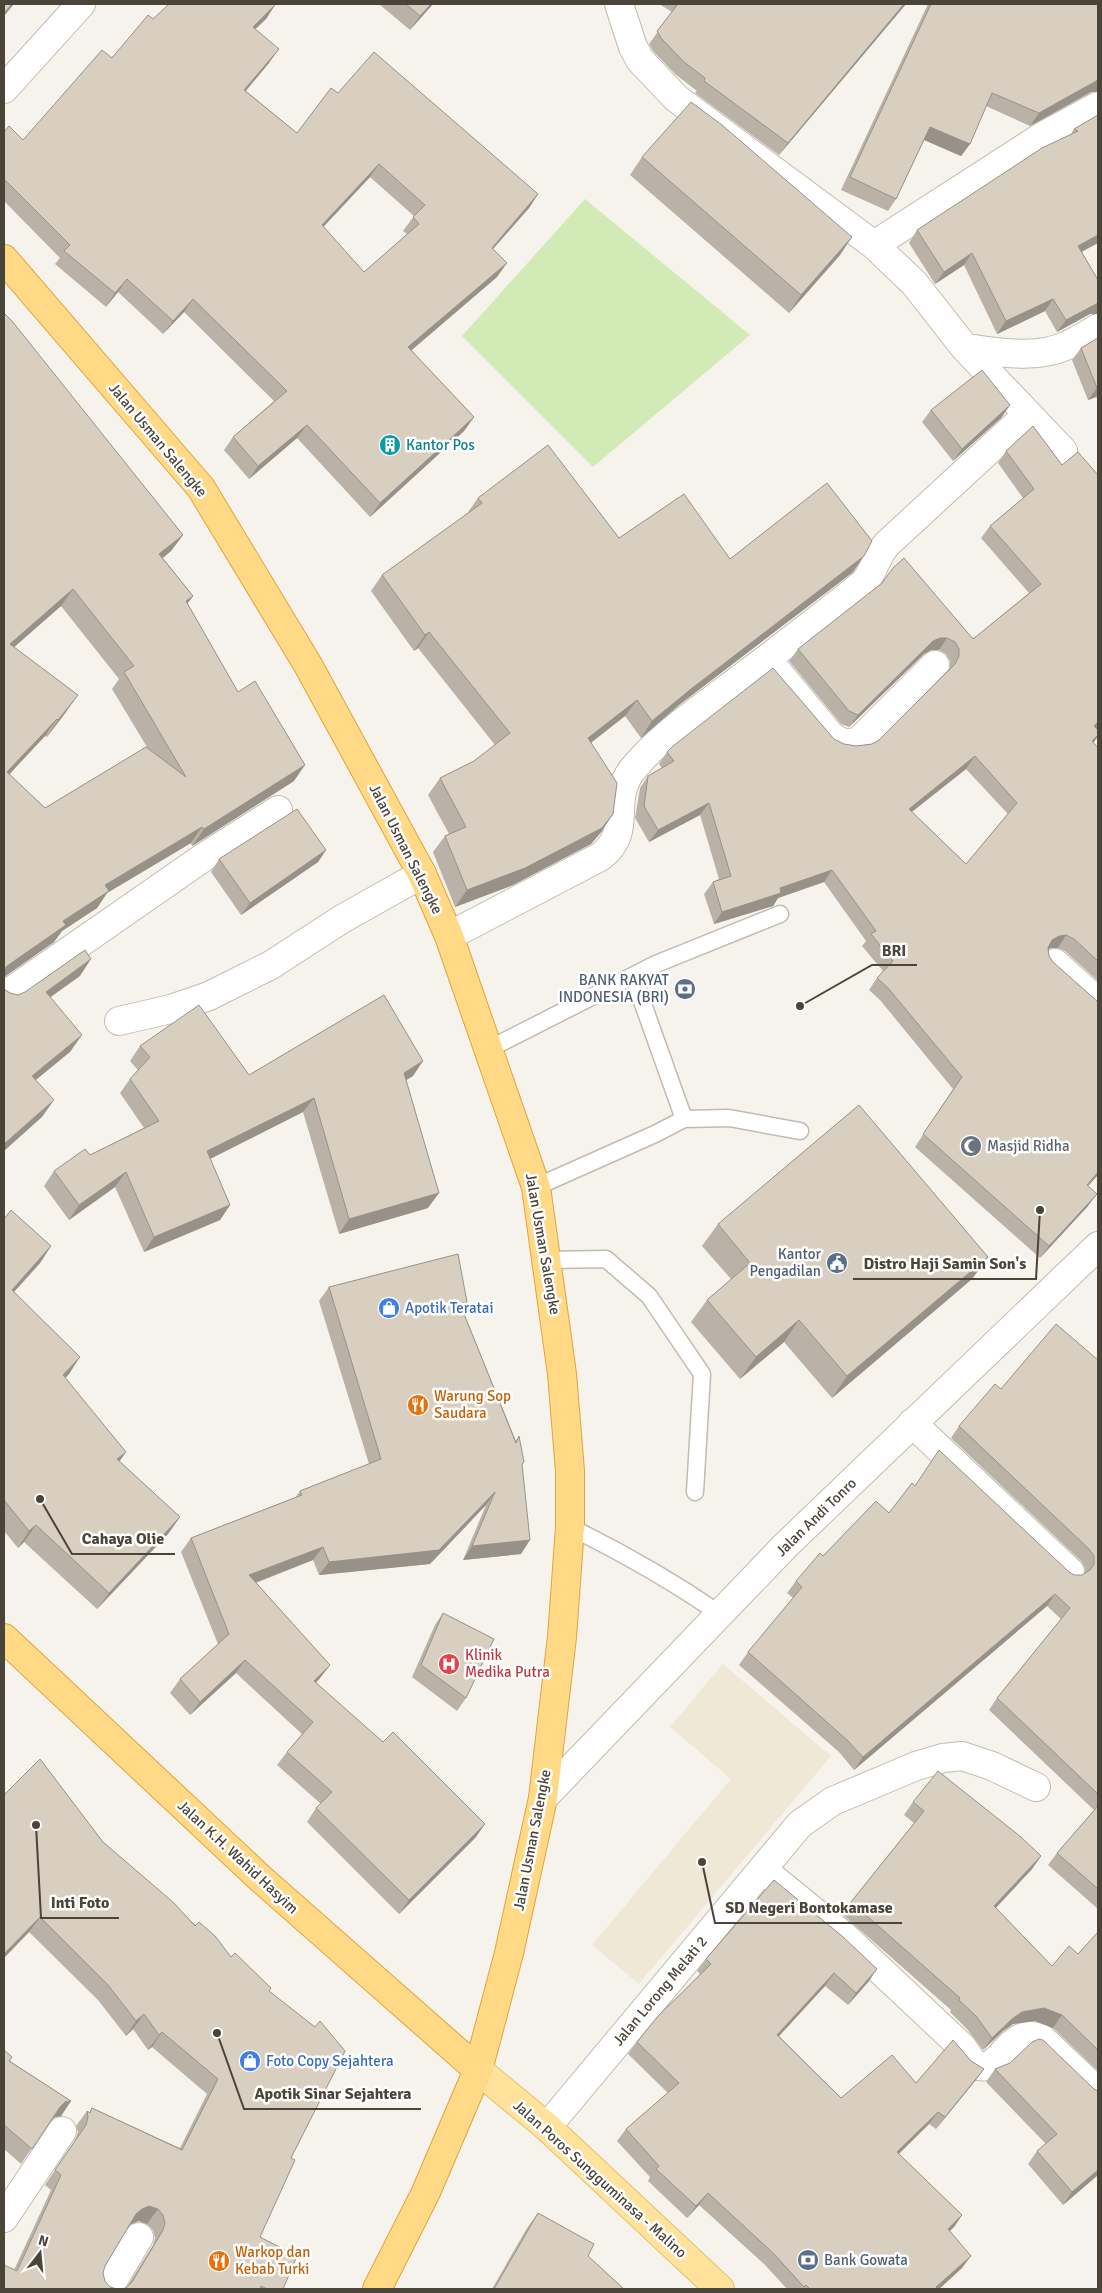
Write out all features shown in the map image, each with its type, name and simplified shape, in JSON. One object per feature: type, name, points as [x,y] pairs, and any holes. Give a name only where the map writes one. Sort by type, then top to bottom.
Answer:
[{"type":"highway","name":"Jalan Usman Salengke","points":[[4,259],[201,488],[308,665],[422,874],[449,936],[477,1022],[489,1049],[536,1187],[562,1374],[570,1471],[570,1527],[562,1637],[544,1798],[509,1953],[478,2070],[426,2192],[377,2289]]},
{"type":"highway","name":"Jalan K.H. Wahid Hasyim","points":[[4,1638],[260,1879],[478,2070]]},
{"type":"main road","name":"Jalan Poros Sungguminasa - Malino","points":[[478,2070],[547,2127],[720,2289]]},
{"type":"street","points":[[4,89],[81,4]]},
{"type":"street","points":[[619,4],[633,47],[640,60],[676,98],[874,244],[914,283],[965,348],[1063,451]]},
{"type":"street","points":[[874,244],[1043,136],[1098,106]]},
{"type":"street","points":[[965,348],[1023,354],[1044,352],[1067,346],[1098,328]]},
{"type":"street","points":[[449,936],[600,858],[610,850],[620,832],[620,793],[632,770],[662,740],[864,583],[872,574],[877,555],[887,544],[1028,414]]},
{"type":"street","points":[[767,659],[830,735],[839,742],[849,744],[859,741],[935,664]]},
{"type":"street","points":[[4,996],[204,857],[278,810]]},
{"type":"street","points":[[119,1021],[171,1009],[209,996],[271,965],[342,919],[422,874]]},
{"type":"street","points":[[1055,963],[1098,1002]]},
{"type":"street","name":"Jalan Andi Tonro","points":[[544,1798],[785,1546],[1098,1246]]},
{"type":"street","points":[[912,1423],[1070,1572]]},
{"type":"street","name":"Jalan Lorong Melati 2","points":[[547,2127],[800,1824],[833,1801],[916,1766],[942,1758],[962,1756],[992,1766],[1036,1787]]},
{"type":"street","points":[[763,1870],[844,1936],[961,2046],[978,2066],[987,2066],[1026,2034],[1034,2035],[1042,2039],[1096,2090]]},
{"type":"street","points":[[4,2218],[62,2131]]},
{"type":"street","points":[[108,2289],[139,2237]]},
{"type":"lane","points":[[489,1049],[656,964],[780,914]]},
{"type":"lane","points":[[633,976],[684,1119]]},
{"type":"lane","points":[[536,1187],[655,1134],[684,1119],[729,1118],[800,1131]]},
{"type":"lane","points":[[547,1260],[606,1259],[649,1296],[702,1374],[695,1492]]},
{"type":"lane","points":[[570,1527],[622,1552],[720,1614]]},
{"type":"shaded area","points":[[723,1664],[831,1756],[639,1984],[592,1945],[731,1779],[670,1727]]},
{"type":"green space","points":[[585,199],[750,335],[593,467],[462,336]]},
{"type":"building","points":[[4,4],[12,4],[4,13]]},
{"type":"building","points":[[169,4],[274,4],[253,27],[279,49],[244,90],[297,133],[331,88],[338,93],[374,52],[538,194],[492,248],[507,263],[408,347],[474,417],[380,503],[307,425],[258,466],[233,437],[287,391],[193,299],[173,321],[127,279],[115,293],[64,251],[70,245],[4,179],[4,132],[9,126],[23,140],[102,50],[112,58],[148,15],[153,19]],"holes":[[[379,164],[425,205],[413,217],[419,224],[364,272],[322,225]]]},
{"type":"building","points":[[406,4],[431,4],[420,16]]},
{"type":"building","points":[[678,4],[904,4],[788,143],[704,81],[705,78],[684,62],[661,38],[657,31]]},
{"type":"building","points":[[931,4],[1098,4],[1098,80],[1039,113],[992,93],[970,144],[930,127],[896,199],[850,177]]},
{"type":"building","points":[[691,102],[722,125],[852,237],[801,295],[642,157]]},
{"type":"building","points":[[1098,115],[1098,235],[1078,246],[1098,280],[1098,303],[1066,320],[1053,299],[1006,321],[972,253],[944,272],[917,230],[1042,148],[1078,131],[1074,129]]},
{"type":"building","points":[[4,313],[183,535],[159,554],[193,596],[186,601],[238,692],[255,681],[305,765],[204,829],[202,827],[105,885],[109,891],[63,921],[66,925],[4,970]],"holes":[[[73,589],[134,666],[124,672],[186,777],[146,747],[45,808],[7,772],[58,720],[78,695],[10,644]]]},
{"type":"building","points":[[1098,338],[1098,387],[1097,388],[1081,348]]},
{"type":"building","points":[[982,370],[1010,405],[962,449],[931,410]]},
{"type":"building","points":[[1033,426],[1062,465],[1078,452],[1098,475],[1098,722],[1094,726],[1098,730],[1098,735],[1092,741],[1098,748],[1098,961],[1074,939],[1066,935],[1052,940],[1048,948],[1049,956],[1053,962],[1098,1002],[1098,1172],[1087,1185],[1097,1194],[1049,1246],[923,1134],[962,1077],[888,988],[877,978],[893,961],[871,934],[876,931],[832,870],[780,888],[781,893],[722,912],[713,882],[731,876],[709,803],[658,830],[644,806],[648,776],[674,761],[667,752],[773,668],[834,739],[844,744],[856,746],[872,744],[879,740],[955,664],[959,656],[959,649],[955,642],[947,638],[933,641],[858,715],[849,711],[798,649],[882,583],[893,568],[904,558],[973,639],[1041,584],[990,526],[1034,489],[1006,451]],"holes":[[[975,756],[1017,803],[966,864],[909,809]]]},
{"type":"building","points":[[548,445],[619,538],[684,494],[730,559],[827,483],[872,541],[864,556],[652,721],[637,700],[588,738],[617,783],[613,814],[602,828],[525,868],[467,890],[445,836],[466,827],[440,778],[474,761],[510,733],[429,632],[425,635],[382,575],[482,503],[478,498]]},
{"type":"building","points":[[297,809],[326,850],[250,903],[219,859]]},
{"type":"building","points":[[85,950],[91,959],[46,992],[82,1035],[32,1076],[54,1100],[4,1144],[4,989],[18,995],[25,992]]},
{"type":"building","points":[[384,995],[423,1061],[404,1073],[439,1193],[349,1219],[314,1098],[207,1151],[230,1205],[154,1237],[126,1172],[79,1205],[54,1171],[85,1149],[90,1155],[159,1121],[130,1079],[150,1057],[140,1046],[199,1005],[249,1075]]},
{"type":"building","name":"Kantor Pengadilan","points":[[859,1105],[988,1257],[847,1376],[799,1320],[756,1357],[707,1300],[750,1263],[718,1224]]},
{"type":"building","points":[[11,1210],[51,1246],[12,1290],[80,1357],[63,1375],[126,1452],[117,1459],[180,1517],[109,1593],[36,1525],[29,1531],[4,1500],[4,1219]]},
{"type":"building","points":[[458,1254],[467,1302],[460,1304],[516,1443],[519,1436],[524,1462],[522,1464],[530,1540],[472,1546],[495,1492],[439,1550],[329,1562],[323,1547],[249,1575],[330,1665],[314,1681],[383,1742],[393,1732],[485,1824],[409,1900],[316,1808],[332,1792],[287,1752],[313,1722],[245,1660],[200,1702],[180,1679],[229,1634],[191,1538],[302,1495],[300,1491],[381,1459],[329,1287]]},
{"type":"building","points":[[1056,1324],[1098,1360],[1098,1794],[997,1698],[1070,1608],[1055,1594],[863,1757],[847,1740],[748,1652],[802,1587],[796,1581],[820,1553],[823,1556],[876,1501],[889,1513],[912,1483],[915,1486],[939,1450],[1068,1571],[1074,1575],[1082,1575],[1090,1570],[1094,1564],[1094,1556],[1089,1549],[959,1426],[995,1384],[1001,1389]]},
{"type":"building","name":"Klinik Medika Putra","points":[[443,1613],[494,1639],[466,1698],[421,1665]]},
{"type":"building","points":[[40,1759],[103,1842],[174,1903],[195,1926],[199,1922],[215,1936],[231,1957],[235,1953],[271,1988],[269,1991],[315,2027],[320,2021],[345,2051],[291,2158],[295,2160],[260,2237],[297,2256],[283,2289],[267,2289],[261,2286],[260,2289],[119,2289],[126,2288],[132,2282],[163,2230],[165,2223],[163,2215],[158,2209],[149,2206],[136,2214],[105,2266],[103,2273],[105,2281],[110,2287],[117,2289],[4,2289],[4,2265],[17,2271],[61,2175],[55,2170],[86,2125],[87,2111],[90,2113],[92,2108],[182,2150],[218,2079],[162,2032],[159,2035],[144,2014],[136,2021],[108,1985],[40,1917],[4,1954],[4,1795]]},
{"type":"building","points":[[938,1771],[1021,1837],[1041,1856],[994,1906],[1052,1966],[1069,1946],[1078,1954],[1098,1932],[1098,2050],[1062,2015],[1044,2008],[1022,2012],[992,2038],[976,2016],[959,2000],[960,1998],[851,1902],[924,1811],[913,1802]]},
{"type":"building","points":[[1098,1806],[1098,1889],[1057,1853]]},
{"type":"building","points":[[774,1880],[842,1936],[877,1969],[856,1993],[834,1973],[777,2035],[841,2098],[892,2055],[916,2083],[953,2040],[971,2061],[984,2069],[945,2117],[938,2112],[897,2152],[962,2215],[948,2229],[971,2256],[936,2287],[938,2289],[810,2289],[806,2285],[804,2287],[773,2253],[708,2193],[696,2206],[656,2169],[659,2166],[626,2129],[679,2083],[637,2042],[658,2016],[711,1964],[706,1959]]},
{"type":"building","points":[[1039,2039],[1043,2040],[1098,2091],[1098,2170],[1072,2192],[1037,2151],[1057,2134],[995,2069],[1010,2063],[1032,2042]]},
{"type":"building","points":[[4,2050],[12,2057],[9,2061],[71,2101],[65,2102],[60,2107],[32,2149],[4,2125]]},
{"type":"building","points":[[538,2213],[594,2244],[588,2256],[624,2289],[494,2289]]},
{"type":"place","name":"Kantor Pos","points":[[390,445]]},
{"type":"place","name":"BANK RAKYAT INDONESIA (BRI)","points":[[685,989]]},
{"type":"place","name":"BRI","points":[[800,1006]]},
{"type":"place","name":"Masjid Ridha","points":[[971,1146]]},
{"type":"place","name":"Distro Haji Samin Son's","points":[[1040,1210]]},
{"type":"place","name":"Kantor Pengadilan","points":[[837,1263]]},
{"type":"place","name":"Apotik Teratai","points":[[389,1308]]},
{"type":"place","name":"Warung Sop Saudara","points":[[418,1405]]},
{"type":"place","name":"Cahaya Olie","points":[[40,1499]]},
{"type":"place","name":"Klinik Medika Putra","points":[[449,1664]]},
{"type":"place","name":"Inti Foto","points":[[36,1825]]},
{"type":"place","name":"SD Negeri Bontokamase","points":[[702,1862]]},
{"type":"place","name":"Apotik Sinar Sejahtera","points":[[217,2033]]},
{"type":"place","name":"Foto Copy Sejahtera","points":[[250,2061]]},
{"type":"place","name":"Bank Gowata","points":[[808,2260]]},
{"type":"place","name":"Warkop dan Kebab Turki","points":[[219,2261]]}]
